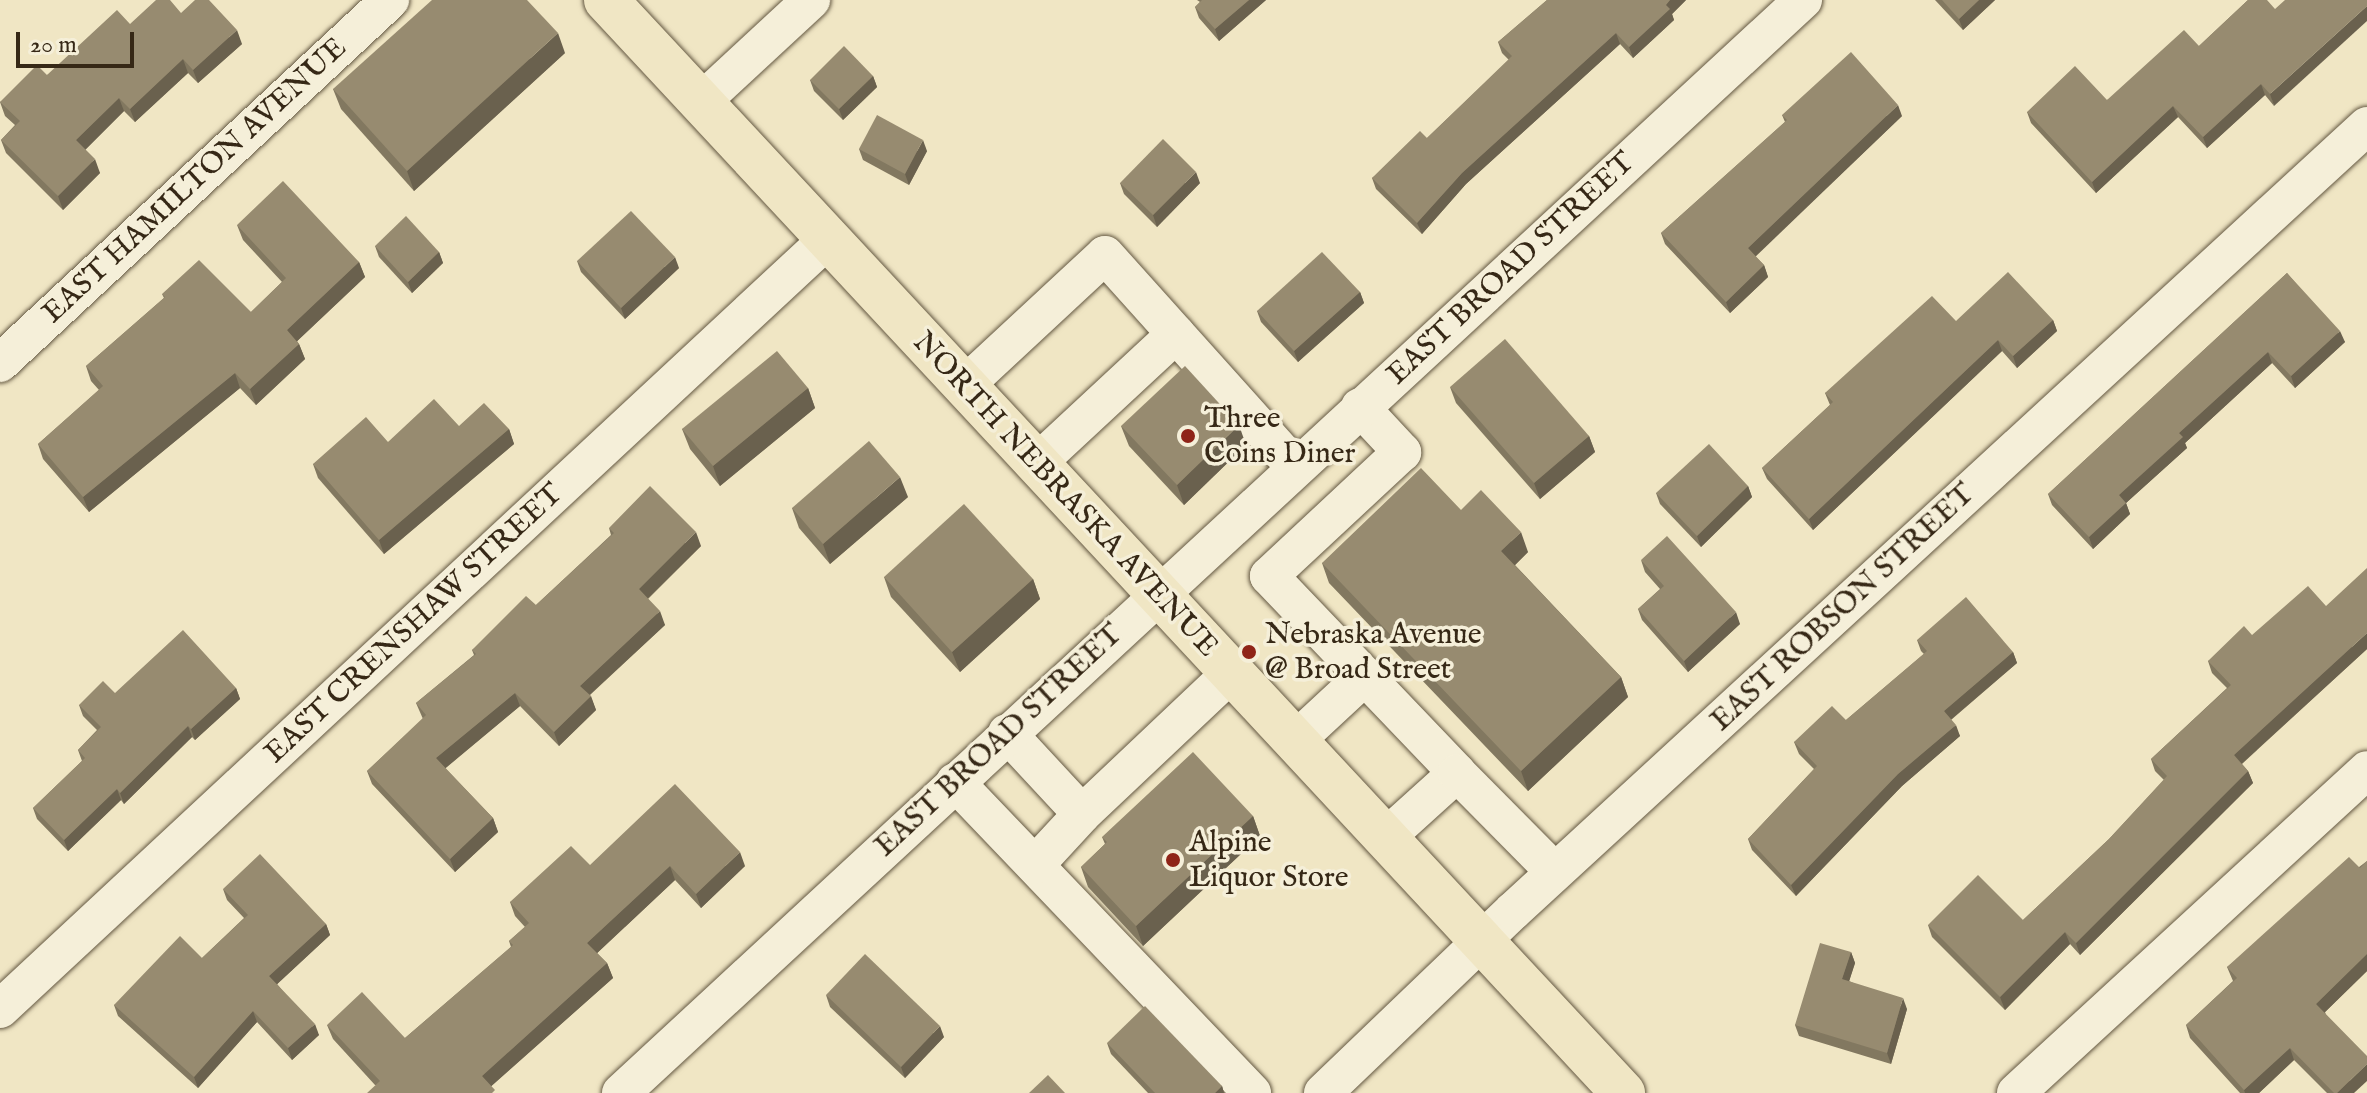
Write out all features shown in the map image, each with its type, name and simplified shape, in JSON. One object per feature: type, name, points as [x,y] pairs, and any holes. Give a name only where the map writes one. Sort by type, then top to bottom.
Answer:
[{"type":"main road","name":"NORTH NEBRASKA AVENUE","points":[[606,0],[1623,1093]]},
{"type":"street","name":"EAST HAMILTON AVENUE","points":[[0,363],[390,0]]},
{"type":"street","points":[[701,102],[811,0]]},
{"type":"street","name":"EAST BROAD STREET","points":[[621,1093],[1157,593],[1803,0]]},
{"type":"street","name":"EAST ROBSON STREET","points":[[1323,1093],[1480,941],[2367,126]]},
{"type":"street","name":"EAST CRENSHAW STREET","points":[[0,1009],[828,239]]},
{"type":"street","points":[[964,386],[1105,255],[1295,467]]},
{"type":"street","points":[[1036,464],[1176,334]]},
{"type":"street","points":[[1360,407],[1402,452],[1269,576],[1555,872]]},
{"type":"street","points":[[1035,865],[1082,814],[1230,674]]},
{"type":"street","points":[[1294,742],[1365,676]]},
{"type":"street","points":[[1007,733],[1082,814]]},
{"type":"street","points":[[2016,1093],[2367,770]]},
{"type":"street","points":[[1385,838],[1457,773]]},
{"type":"street","points":[[955,782],[1252,1093]]},
{"type":"building","points":[[156,0],[170,0],[181,13],[195,0],[209,0],[237,30],[193,70],[183,59],[130,109],[119,98],[76,140],[95,159],[58,196],[1,140],[20,121],[0,102],[37,65],[47,75],[117,10],[130,24]]},
{"type":"building","points":[[432,0],[527,0],[558,33],[407,171],[333,89]]},
{"type":"building","points":[[1202,0],[1249,0],[1215,29],[1195,7]]},
{"type":"building","points":[[1547,0],[1670,0],[1666,5],[1670,9],[1629,47],[1616,33],[1462,173],[1417,223],[1372,178],[1420,131],[1427,138],[1512,56],[1498,42]]},
{"type":"building","points":[[1942,0],[1979,0],[1959,19]]},
{"type":"building","points":[[2248,0],[2267,0],[2275,9],[2285,0],[2367,0],[2367,6],[2270,94],[2261,84],[2203,137],[2173,106],[2092,182],[2027,112],[2075,66],[2107,100],[2184,30],[2199,46]]},
{"type":"building","points":[[844,46],[873,76],[839,109],[810,80]]},
{"type":"building","points":[[1851,52],[1898,105],[1748,248],[1764,265],[1726,302],[1661,233],[1787,120],[1782,115]]},
{"type":"building","points":[[877,115],[923,140],[905,174],[859,149]]},
{"type":"building","points":[[1163,139],[1196,172],[1153,215],[1120,183]]},
{"type":"building","points":[[283,181],[359,262],[287,330],[299,344],[250,389],[235,373],[83,497],[38,444],[103,386],[86,366],[165,297],[162,294],[199,260],[251,312],[286,278],[237,225]]},
{"type":"building","points":[[631,211],[675,257],[621,308],[577,261]]},
{"type":"building","points":[[406,216],[439,252],[408,282],[375,246]]},
{"type":"building","points":[[1322,252],[1360,292],[1294,351],[1257,311]]},
{"type":"building","points":[[2008,272],[2053,320],[2013,356],[1998,340],[1809,519],[1762,468],[1833,402],[1825,393],[1932,296],[1956,321]]},
{"type":"building","points":[[2287,273],[2340,331],[2291,376],[2268,352],[2179,433],[2183,437],[2119,495],[2126,503],[2089,537],[2048,494]]},
{"type":"building","points":[[1505,339],[1589,436],[1534,483],[1450,387]]},
{"type":"building","points":[[777,351],[808,388],[713,466],[682,429]]},
{"type":"building","points":[[1185,366],[1239,425],[1177,485],[1121,426]]},
{"type":"building","points":[[434,399],[459,426],[484,403],[509,429],[379,540],[313,464],[366,417],[388,442]]},
{"type":"building","points":[[869,441],[900,477],[823,544],[792,508]]},
{"type":"building","points":[[1709,444],[1748,486],[1697,536],[1656,493]]},
{"type":"building","points":[[1421,468],[1461,510],[1481,490],[1521,532],[1501,551],[1621,677],[1521,771],[1322,563]]},
{"type":"building","points":[[650,486],[696,532],[639,589],[660,611],[580,686],[591,696],[554,732],[515,693],[436,758],[493,818],[450,859],[367,771],[426,715],[416,703],[476,654],[472,650],[526,596],[536,605],[614,533],[609,528]]},
{"type":"building","points":[[964,504],[1033,579],[952,652],[884,577]]},
{"type":"building","points":[[1667,536],[1736,612],[1684,661],[1638,609],[1664,586],[1641,560]]},
{"type":"building","points":[[2367,568],[2367,633],[2234,755],[2248,771],[2076,943],[2065,932],[2000,997],[1928,925],[1978,875],[2023,920],[2109,839],[2167,776],[2151,759],[2231,685],[2208,661],[2244,626],[2252,635],[2308,586],[2326,606]]},
{"type":"building","points":[[1966,597],[2013,652],[1944,711],[1956,725],[1898,774],[1791,885],[1748,839],[1817,766],[1794,742],[1832,706],[1846,720],[1927,651],[1917,640]]},
{"type":"building","points":[[183,630],[236,688],[191,729],[188,726],[120,793],[117,789],[64,840],[33,808],[85,758],[78,750],[101,727],[79,705],[103,681],[115,693]]},
{"type":"building","name":"Alpine Liquor Store","points":[[1193,752],[1253,816],[1136,926],[1081,867],[1107,842],[1102,837]]},
{"type":"building","points":[[675,784],[740,852],[696,894],[670,866],[587,943],[607,963],[482,1076],[495,1090],[492,1093],[367,1093],[380,1081],[327,1025],[362,992],[405,1038],[513,945],[509,941],[529,923],[510,902],[571,846],[590,865]]},
{"type":"building","points":[[260,854],[326,924],[269,976],[315,1024],[288,1048],[253,1011],[194,1077],[114,1005],[180,936],[202,958],[248,915],[223,889]]},
{"type":"building","points":[[2349,857],[2360,868],[2367,861],[2367,954],[2316,1004],[2367,1056],[2367,1064],[2334,1093],[2290,1048],[2244,1090],[2186,1025],[2237,978],[2227,967]]},
{"type":"building","points":[[1820,943],[1851,952],[1842,979],[1903,998],[1887,1053],[1795,1025]]},
{"type":"building","points":[[865,954],[940,1026],[901,1067],[826,995]]},
{"type":"building","points":[[1145,1006],[1222,1086],[1215,1093],[1155,1093],[1107,1043]]},
{"type":"building","points":[[1048,1075],[1065,1093],[1029,1093]]},
{"type":"place","name":"Three Coins Diner","points":[[1188,436]]},
{"type":"place","name":"Nebraska Avenue @ Broad Street","points":[[1249,652]]},
{"type":"place","name":"Alpine Liquor Store","points":[[1173,860]]}]
